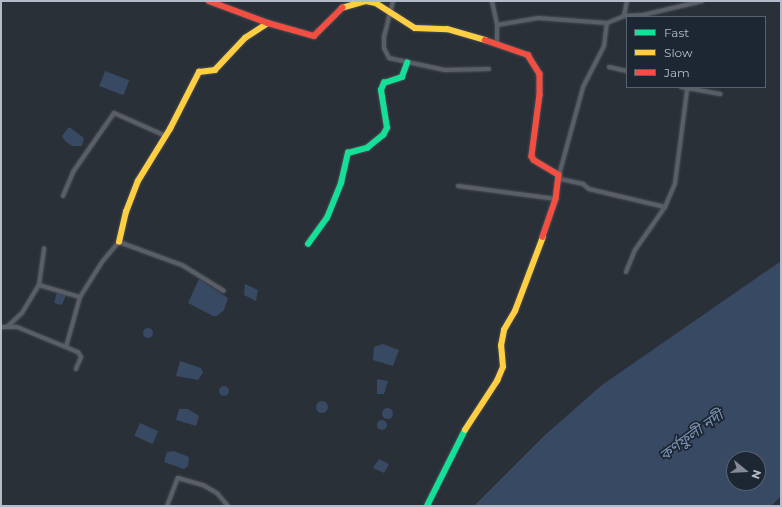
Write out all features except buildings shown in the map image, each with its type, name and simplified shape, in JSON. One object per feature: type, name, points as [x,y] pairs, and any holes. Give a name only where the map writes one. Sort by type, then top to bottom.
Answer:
[{"type":"street","points":[[209,1],[268,23],[314,36],[341,8],[366,1],[376,3],[415,28],[447,29],[528,55],[540,74],[532,156],[534,160],[559,177],[583,184],[589,189],[665,207]]},
{"type":"street","points":[[393,1],[384,36],[387,56],[407,63],[445,70],[488,69]]},
{"type":"street","points":[[492,1],[497,25],[497,44]]},
{"type":"street","points":[[624,16],[627,1]]},
{"type":"street","points":[[497,25],[538,18],[607,23],[624,16],[643,15],[702,1]]},
{"type":"street","points":[[66,347],[80,297],[102,262],[119,242],[126,212],[138,181],[166,136],[199,72],[215,70],[245,38],[268,23]]},
{"type":"street","points":[[427,506],[456,444],[497,381],[503,367],[501,346],[504,330],[515,312],[556,199],[559,177],[583,87],[604,46],[607,23]]},
{"type":"street","points":[[308,244],[327,218],[341,183],[348,153],[355,153],[367,148],[384,136],[387,128],[381,90],[384,83],[402,77],[407,63]]},
{"type":"street","points":[[609,68],[626,71]]},
{"type":"street","points":[[683,88],[687,90],[720,94]]},
{"type":"street","points":[[626,272],[640,242],[665,207],[678,173],[687,90]]},
{"type":"street","points":[[63,196],[73,172],[114,114],[166,136]]},
{"type":"street","points":[[458,186],[556,199]]},
{"type":"street","points":[[119,242],[182,265],[224,291]]},
{"type":"street","points":[[8,326],[22,313],[39,286],[44,248]]},
{"type":"street","points":[[39,286],[80,297]]},
{"type":"street","points":[[1,327],[8,326],[78,352],[81,357],[76,368]]},
{"type":"street","points":[[167,506],[178,478],[203,485],[217,493],[228,506]]},
{"type":"water","points":[[105,71],[129,80],[124,95],[99,86]]},
{"type":"water","points":[[69,127],[84,138],[82,146],[72,146],[65,141],[62,136]]},
{"type":"water","name":"কর্ণফুলী নদী","points":[[781,261],[781,496],[771,506],[474,506],[545,435],[602,385]]},
{"type":"water","points":[[199,279],[228,298],[224,310],[217,316],[213,316],[188,303]]},
{"type":"water","points":[[245,284],[258,290],[256,301],[244,295]]},
{"type":"water","points":[[57,292],[66,295],[62,305],[54,303]]},
{"type":"water","points":[[146,328],[150,328],[152,329],[152,337],[146,338],[143,335],[143,331]]},
{"type":"water","points":[[383,344],[399,350],[393,366],[373,360],[374,347]]},
{"type":"water","points":[[180,361],[201,368],[203,373],[198,380],[176,376]]},
{"type":"water","points":[[377,379],[388,381],[384,394],[377,394]]},
{"type":"water","points":[[224,386],[229,391],[224,396],[219,391]]},
{"type":"water","points":[[322,401],[326,403],[328,407],[326,411],[322,413],[318,411],[316,407],[318,403]]},
{"type":"water","points":[[385,408],[389,408],[391,409],[391,417],[385,418],[382,415],[382,411]]},
{"type":"water","points":[[179,409],[188,409],[199,416],[196,426],[176,420]]},
{"type":"water","points":[[382,420],[387,425],[382,430],[377,425]]},
{"type":"water","points":[[140,423],[158,431],[153,444],[134,436]]},
{"type":"water","points":[[174,451],[189,457],[188,466],[184,469],[164,462],[167,452]]},
{"type":"water","points":[[379,459],[389,464],[384,473],[373,468]]},
{"type":"traffic: fast","points":[[308,244],[327,218],[341,183],[348,153],[367,148],[383,135],[387,128],[381,90],[384,83],[402,77],[407,63]]},
{"type":"traffic: fast","points":[[427,506],[465,430]]},
{"type":"traffic: slow","points":[[342,8],[366,1],[376,3],[415,28],[447,29],[485,40]]},
{"type":"traffic: slow","points":[[119,242],[126,212],[138,181],[170,129],[199,72],[215,70],[245,38],[268,23]]},
{"type":"traffic: slow","points":[[465,430],[497,381],[503,367],[501,346],[504,330],[515,311],[543,237]]},
{"type":"traffic: jam","points":[[209,1],[268,23],[314,36],[342,8]]},
{"type":"traffic: jam","points":[[485,40],[528,55],[540,74],[540,95],[532,156],[534,160],[559,175],[556,199],[543,237]]}]
